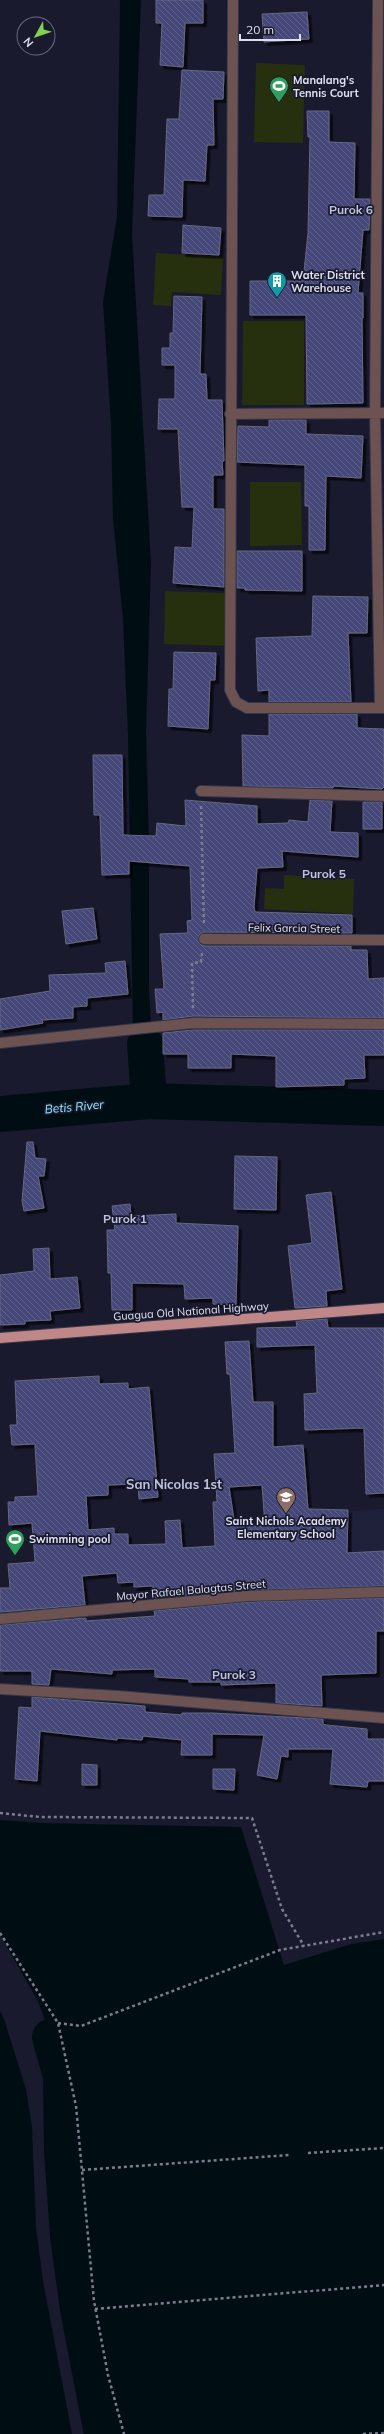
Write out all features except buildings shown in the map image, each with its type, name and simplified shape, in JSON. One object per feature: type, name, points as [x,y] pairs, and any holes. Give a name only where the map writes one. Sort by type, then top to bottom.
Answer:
[{"type":"main road","name":"Guagua Old National Highway","points":[[0,1338],[384,1308]]},
{"type":"street","points":[[233,0],[230,690],[232,697],[236,702],[248,708],[382,708],[378,0]]},
{"type":"street","points":[[230,414],[380,413]]},
{"type":"street","points":[[201,791],[384,796]]},
{"type":"street","name":"Felix Garcia Street","points":[[204,939],[384,940]]},
{"type":"street","points":[[0,1042],[156,1025],[193,1023],[384,1024]]},
{"type":"street","name":"Mayor Rafael Balagtas Street","points":[[0,1619],[247,1596],[384,1592]]},
{"type":"street","points":[[0,1689],[118,1696],[384,1718]]},
{"type":"path","points":[[193,1023],[192,963],[201,962],[204,939],[201,791]]},
{"type":"path","points":[[0,1813],[40,1818],[252,1818],[282,1909],[304,1946]]},
{"type":"path","points":[[58,2023],[81,2026],[280,1950],[384,1932]]},
{"type":"path","points":[[0,1933],[58,2023],[76,2106],[95,2309],[108,2375],[124,2434]]},
{"type":"path","points":[[308,2153],[384,2148]]},
{"type":"path","points":[[82,2170],[289,2155]]},
{"type":"path","points":[[95,2309],[384,2285]]},
{"type":"path","points":[[363,2434],[384,2433]]},
{"type":"shaded area","points":[[120,0],[141,0],[132,234],[151,563],[146,731],[149,843],[149,988],[154,1085],[148,1094],[139,1084],[133,1032],[128,736],[123,619],[113,519],[111,424],[103,302],[117,217]]},
{"type":"shaded area","points":[[384,1509],[384,1590],[354,1591],[350,1511]]},
{"type":"shaded area","points":[[0,1820],[40,1823],[241,1827],[284,1965],[351,1944],[384,1939],[384,2434],[108,2434],[80,2299],[65,2154],[65,2075],[38,2001],[0,1935]]},
{"type":"shaded area","points":[[0,2011],[4,2019],[26,2089],[32,2127],[36,2227],[43,2281],[72,2434],[0,2434]]},
{"type":"green space","name":"Manalang's Tennis Court","points":[[256,63],[305,65],[303,143],[254,142]]},
{"type":"green space","points":[[156,253],[223,257],[221,295],[172,292],[171,306],[153,305]]},
{"type":"green space","points":[[243,321],[304,321],[304,405],[242,405]]},
{"type":"green space","points":[[250,482],[301,482],[302,545],[250,546]]},
{"type":"green space","points":[[165,591],[228,593],[227,646],[164,644]]},
{"type":"green space","points":[[284,875],[354,879],[353,914],[264,909],[265,888],[284,889]]},
{"type":"waterway","points":[[145,1044],[149,1101]]},
{"type":"waterway","name":"Betis River","points":[[0,1114],[149,1101],[384,1108]]},
{"type":"waterway","points":[[50,2037],[61,2076],[62,2152],[68,2236],[78,2309],[102,2434]]},
{"type":"place","name":"Manalang's Tennis Court","points":[[279,103]]},
{"type":"place","name":"Water District Warehouse","points":[[277,298]]},
{"type":"place","name":"Saint Nichols Academy Elementary School","points":[[286,1514]]},
{"type":"place","name":"Swimming pool","points":[[15,1556]]},
{"type":"district","name":"Purok 6","points":[[351,210]]},
{"type":"district","name":"Purok 5","points":[[324,874]]},
{"type":"district","name":"Purok 1","points":[[125,1219]]},
{"type":"district","name":"San Nicolas 1st","points":[[174,1484]]},
{"type":"district","name":"Purok 3","points":[[234,1675]]}]
